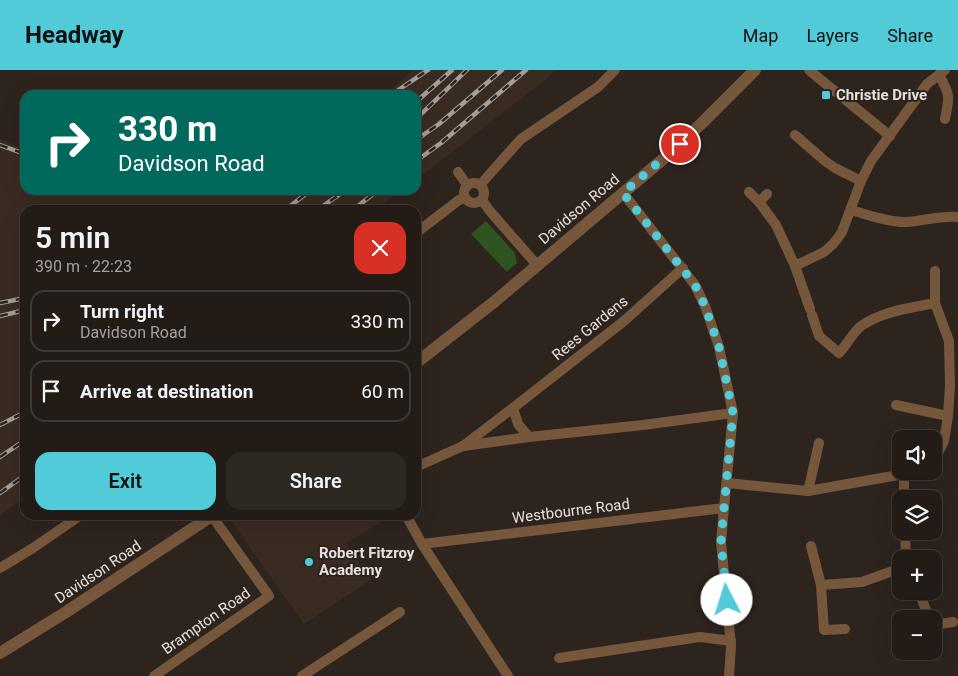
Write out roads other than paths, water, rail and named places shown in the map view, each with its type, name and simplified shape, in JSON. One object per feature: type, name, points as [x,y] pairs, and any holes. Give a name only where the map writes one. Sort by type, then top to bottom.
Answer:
[{"type":"street","points":[[480,184],[521,139],[598,87],[615,70]]},
{"type":"street","name":"Davidson Road","points":[[421,359],[494,302],[668,155],[754,70]]},
{"type":"street","points":[[809,70],[890,136]]},
{"type":"street","points":[[795,266],[824,252],[842,232],[861,181],[871,161],[927,84],[942,72],[949,104],[945,119]]},
{"type":"street","points":[[795,135],[835,168],[861,181]]},
{"type":"street","points":[[458,172],[467,185]]},
{"type":"street","points":[[482,200],[473,203],[469,202],[465,198],[464,191],[467,185],[473,183],[480,184],[483,187],[482,200],[536,265]]},
{"type":"street","points":[[749,192],[776,225],[795,266],[819,336],[839,353],[860,327],[889,313],[935,303]]},
{"type":"street","points":[[623,193],[695,285],[705,306],[719,347],[733,413],[721,542],[730,641],[729,676]]},
{"type":"street","points":[[759,202],[767,194]]},
{"type":"street","points":[[421,229],[458,200],[465,198]]},
{"type":"street","points":[[851,210],[884,219],[900,221],[958,217]]},
{"type":"street","name":"Rees Gardens","points":[[421,465],[463,446],[624,320],[682,268]]},
{"type":"street","points":[[935,271],[935,303],[949,341],[950,386],[948,416],[942,445]]},
{"type":"street","points":[[896,405],[948,416]]},
{"type":"street","points":[[513,408],[518,424],[529,437]]},
{"type":"street","name":"Rees Gardens","points":[[463,446],[733,413]]},
{"type":"street","points":[[808,491],[818,443]]},
{"type":"street","points":[[727,483],[808,491],[892,476]]},
{"type":"street","name":"Westbourne Road","points":[[422,544],[724,508]]},
{"type":"street","points":[[0,568],[74,520]]},
{"type":"street","name":"Davidson Road","points":[[0,653],[64,614],[205,520]]},
{"type":"street","name":"Brampton Road","points":[[154,676],[269,596],[216,520]]},
{"type":"street","points":[[409,520],[422,544],[508,676]]},
{"type":"street","points":[[811,546],[821,585],[824,630],[845,629]]},
{"type":"street","points":[[821,585],[862,582],[892,571]]},
{"type":"street","points":[[302,676],[400,612]]},
{"type":"street","points":[[942,624],[953,622]]},
{"type":"street","points":[[559,658],[700,637],[730,641]]},
{"type":"railway","points":[[398,90],[428,70]]},
{"type":"railway","points":[[421,98],[452,70]]},
{"type":"railway","points":[[421,114],[467,70]]},
{"type":"railway","points":[[421,137],[439,124],[502,70]]},
{"type":"railway","points":[[421,157],[441,143],[526,70]]},
{"type":"railway","points":[[0,145],[20,152]]},
{"type":"railway","points":[[292,205],[304,195]]},
{"type":"railway","points":[[324,205],[339,195]]},
{"type":"railway","points":[[359,205],[372,195]]},
{"type":"railway","points":[[0,303],[20,299]]},
{"type":"railway","points":[[0,316],[20,311]]},
{"type":"railway","points":[[0,425],[20,415]]},
{"type":"railway","points":[[0,457],[20,443]]},
{"type":"railway","points":[[0,493],[20,479]]},
{"type":"place","name":"Christie Drive","points":[[826,95]]},
{"type":"place","name":"Robert Fitzroy Academy","points":[[309,562]]}]
